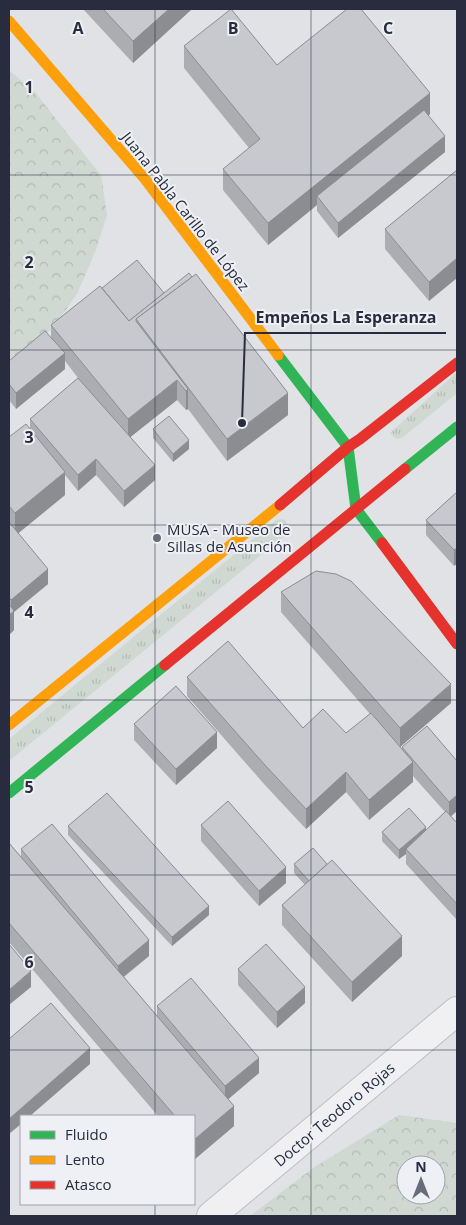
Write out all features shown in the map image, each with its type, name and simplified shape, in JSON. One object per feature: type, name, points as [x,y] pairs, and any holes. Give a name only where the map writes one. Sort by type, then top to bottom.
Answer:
[{"type":"main road","name":"Juana Pabla Carillo de López","points":[[9,22],[145,179],[348,447],[356,509]]},
{"type":"main road","points":[[9,725],[298,490],[348,447],[457,363]]},
{"type":"main road","points":[[9,793],[457,427]]},
{"type":"main road","points":[[356,509],[457,644]]},
{"type":"street","name":"Doctor Teodoro Rojas","points":[[211,1216],[457,1012]]},
{"type":"green space","points":[[9,70],[35,92],[101,175],[107,215],[95,252],[77,294],[52,329],[9,362]]},
{"type":"green space","points":[[457,372],[457,393],[402,438],[397,439],[390,433]]},
{"type":"green space","points":[[276,520],[285,520],[287,523],[288,533],[9,761],[9,739]]},
{"type":"green space","points":[[399,1115],[457,1123],[457,1216],[250,1216],[313,1168]]},
{"type":"building","points":[[103,9],[169,9],[133,41]]},
{"type":"building","points":[[231,9],[277,65],[347,9],[361,9],[430,93],[268,223],[223,169],[260,139],[184,46]]},
{"type":"building","points":[[424,110],[445,136],[338,223],[317,196]]},
{"type":"building","points":[[457,170],[457,258],[429,282],[385,229]]},
{"type":"building","points":[[137,260],[164,293],[129,321],[102,288]]},
{"type":"building","points":[[189,273],[192,277],[136,319],[188,389],[186,391],[177,380],[128,419],[51,325],[100,286],[129,321]]},
{"type":"building","points":[[196,274],[288,393],[227,439],[136,319]]},
{"type":"building","points":[[45,331],[65,353],[16,393],[9,384],[9,361]]},
{"type":"building","points":[[78,378],[155,465],[124,491],[96,459],[78,475],[30,419]]},
{"type":"building","points":[[169,416],[189,440],[173,454],[153,429]]},
{"type":"building","points":[[26,424],[65,472],[15,513],[9,506],[9,437]]},
{"type":"building","points":[[457,492],[457,548],[454,550],[426,520]]},
{"type":"building","points":[[9,522],[48,569],[11,600],[9,597]]},
{"type":"building","points":[[316,571],[336,574],[351,581],[451,684],[400,728],[281,592]]},
{"type":"building","points":[[9,604],[14,611],[9,615]]},
{"type":"building","points":[[228,641],[303,728],[323,709],[346,733],[371,713],[413,762],[369,800],[346,772],[306,809],[187,677]]},
{"type":"building","points":[[176,686],[217,732],[176,769],[134,724]]},
{"type":"building","points":[[427,726],[457,761],[457,795],[449,802],[402,747]]},
{"type":"building","points":[[107,793],[209,906],[172,937],[68,826]]},
{"type":"building","points":[[228,801],[286,867],[259,891],[201,825]]},
{"type":"building","points":[[409,808],[426,827],[399,850],[382,832]]},
{"type":"building","points":[[446,811],[457,823],[457,904],[406,849]]},
{"type":"building","points":[[52,824],[149,940],[118,966],[21,849]]},
{"type":"building","points":[[9,843],[234,1106],[195,1139],[195,1115],[174,1115],[9,923]]},
{"type":"building","points":[[313,848],[327,864],[309,881],[294,864]]},
{"type":"building","points":[[332,860],[402,936],[352,982],[282,905]]},
{"type":"building","points":[[9,944],[31,971],[9,990]]},
{"type":"building","points":[[266,944],[305,987],[277,1012],[238,969]]},
{"type":"building","points":[[191,978],[259,1058],[225,1086],[157,1006]]},
{"type":"building","points":[[51,1003],[90,1048],[9,1119],[9,1039]]},
{"type":"traffic: fast","points":[[278,355],[348,447],[356,509],[382,543]]},
{"type":"traffic: fast","points":[[405,469],[457,427]]},
{"type":"traffic: fast","points":[[9,793],[165,665]]},
{"type":"traffic: slow","points":[[9,21],[145,179],[278,355]]},
{"type":"traffic: slow","points":[[9,725],[280,505]]},
{"type":"traffic: jam","points":[[280,505],[348,447],[457,363]]},
{"type":"traffic: jam","points":[[165,665],[405,469]]},
{"type":"traffic: jam","points":[[382,543],[457,644]]},
{"type":"place","name":"Empeños La Esperanza","points":[[242,423]]},
{"type":"place","name":"MUSA - Museo de Sillas de Asunción","points":[[157,538]]}]
